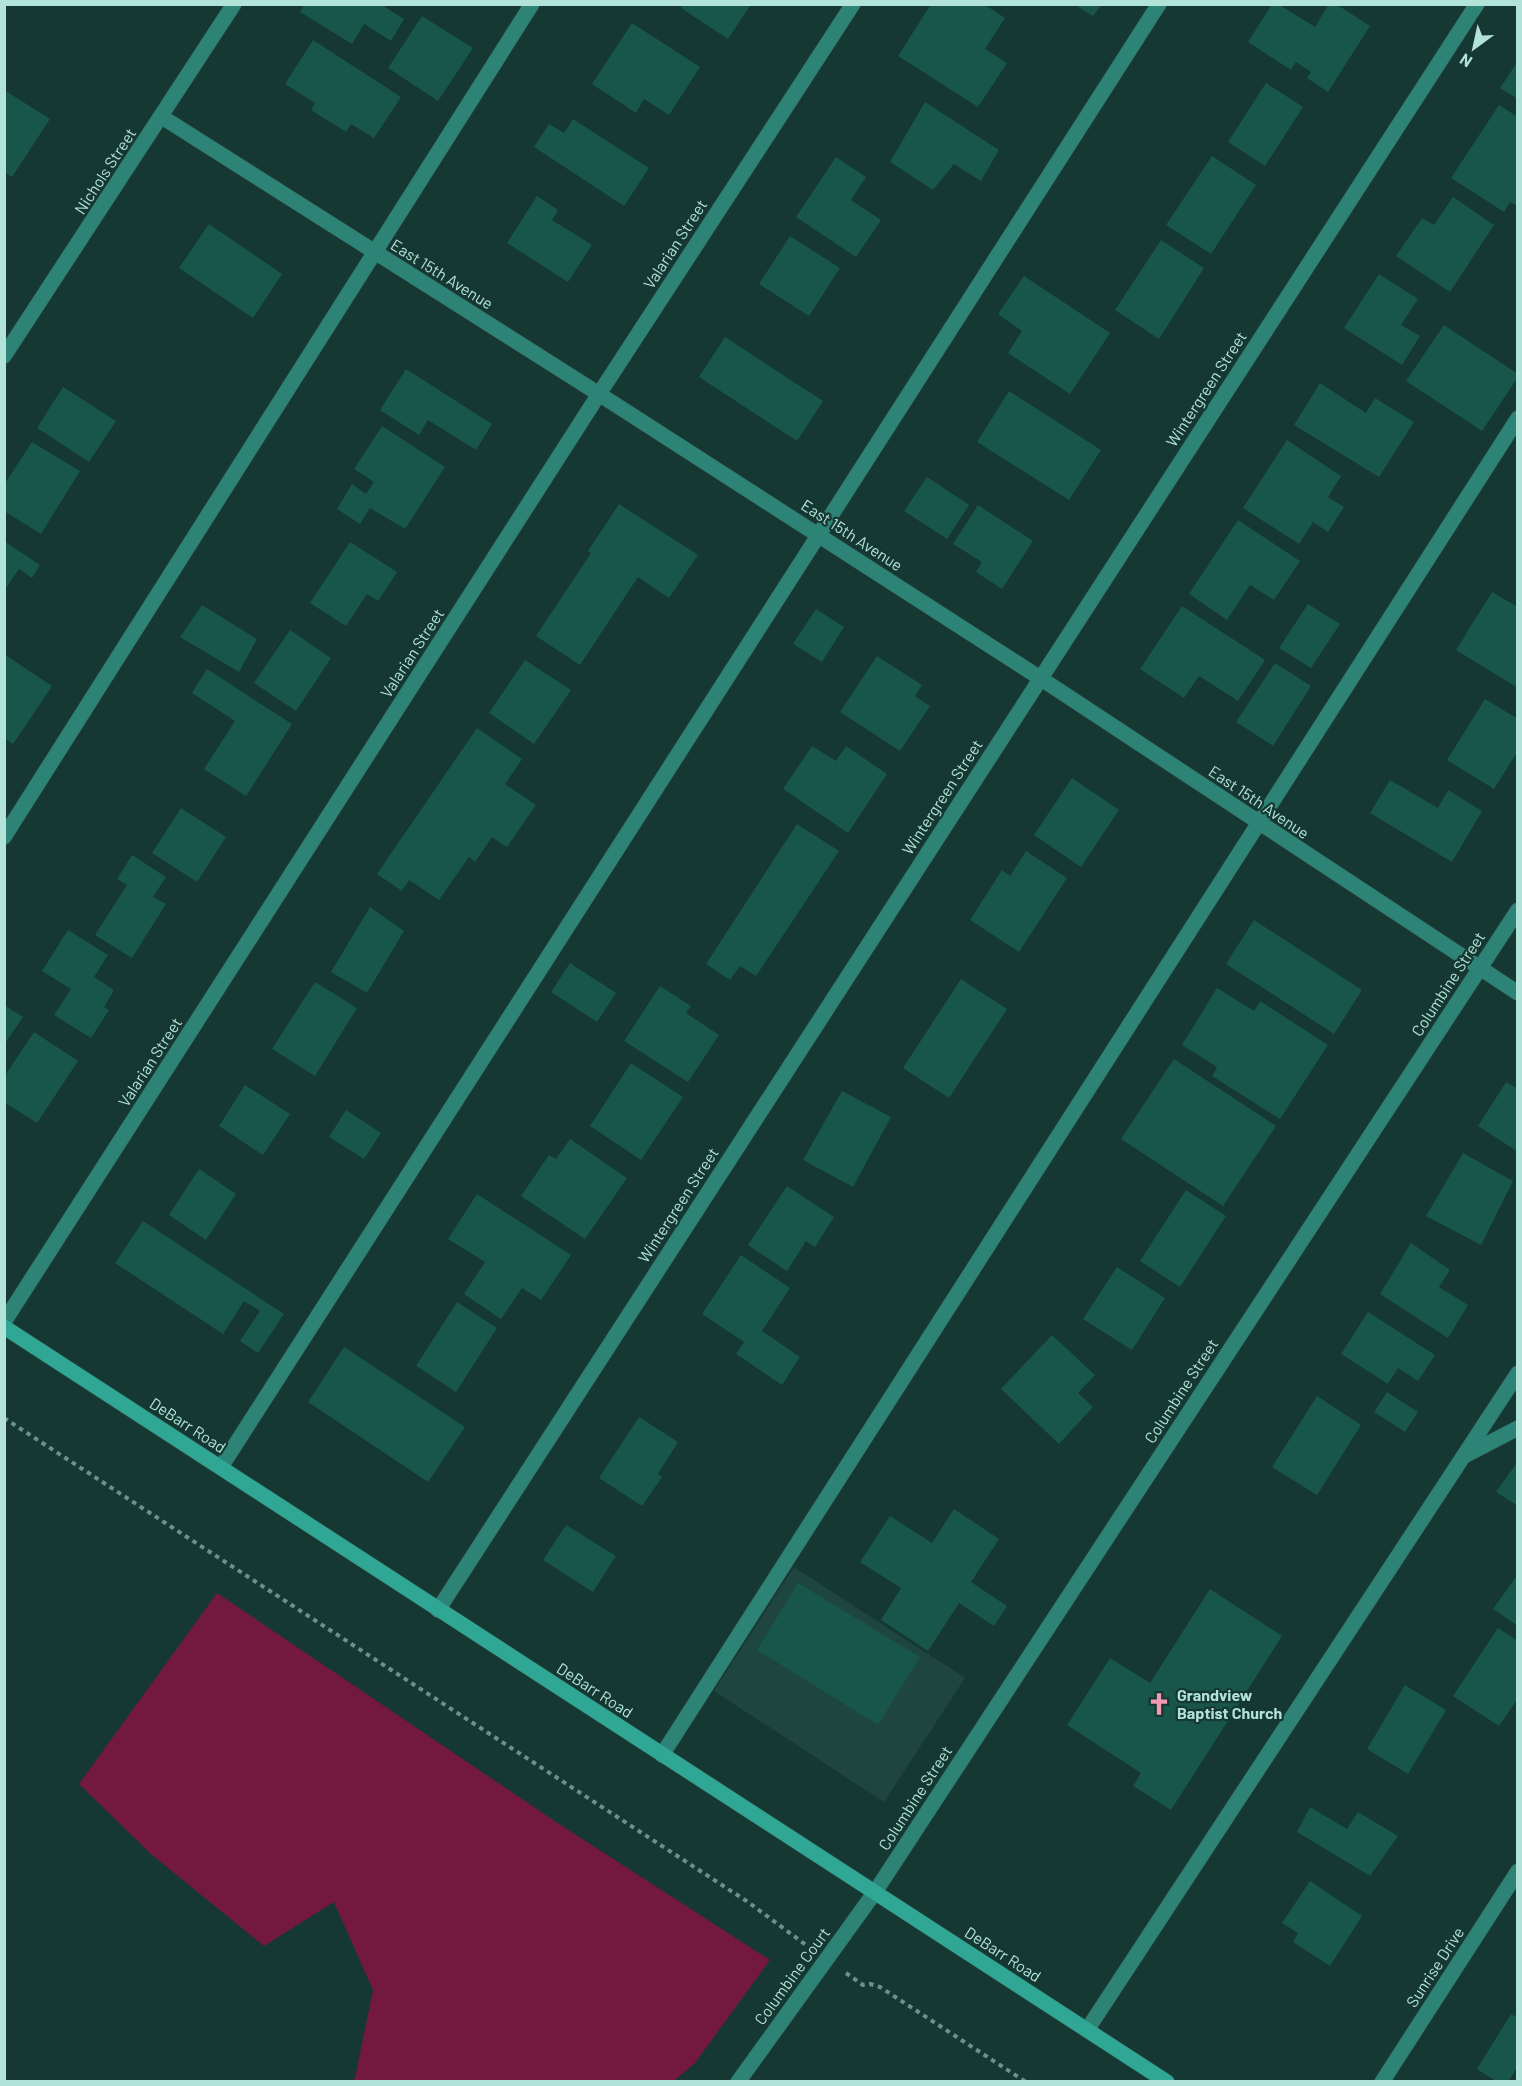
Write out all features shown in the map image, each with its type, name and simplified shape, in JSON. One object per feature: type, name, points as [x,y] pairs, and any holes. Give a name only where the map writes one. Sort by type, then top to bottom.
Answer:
[{"type":"main road","name":"DeBarr Road","points":[[4,1327],[1167,2082]]},
{"type":"street","name":"Nichols Street","points":[[4,356],[234,4]]},
{"type":"street","points":[[4,837],[532,4]]},
{"type":"street","name":"Valarian Street","points":[[4,1322],[599,394],[853,4]]},
{"type":"street","points":[[221,1467],[1159,4]]},
{"type":"street","name":"Wintergreen Street","points":[[438,1610],[1477,4]]},
{"type":"street","name":"East 15th Avenue","points":[[162,117],[819,535],[1518,993]]},
{"type":"street","points":[[662,1755],[1518,418]]},
{"type":"street","name":"Columbine Street","points":[[875,1892],[1518,910]]},
{"type":"street","points":[[1087,2030],[1518,1373]]},
{"type":"street","points":[[1462,1457],[1518,1428]]},
{"type":"street","name":"Sunrise Drive","points":[[1382,2082],[1518,1872]]},
{"type":"street","name":"Columbine Court","points":[[738,2082],[875,1892]]},
{"type":"path","points":[[4,1418],[748,1902],[863,1985],[870,1984],[880,1987],[1026,2082]]},
{"type":"shaded area","points":[[794,1567],[965,1678],[884,1802],[714,1691]]},
{"type":"shaded area","points":[[217,1593],[553,1820],[770,1960],[695,2063],[674,2081],[352,2081],[355,2078],[373,1990],[334,1902],[264,1946],[152,1855],[79,1784]]},
{"type":"building","points":[[304,4],[386,4],[385,7],[404,19],[391,41],[364,24],[352,44],[300,12]]},
{"type":"building","points":[[683,4],[751,4],[728,39],[681,8]]},
{"type":"building","points":[[931,4],[984,4],[1005,18],[985,49],[1007,63],[978,107],[898,56]]},
{"type":"building","points":[[1272,4],[1278,4],[1315,27],[1329,4],[1336,4],[1370,26],[1328,92],[1307,78],[1311,72],[1296,62],[1291,70],[1248,42]]},
{"type":"building","points":[[1075,5],[1101,5],[1093,16]]},
{"type":"building","points":[[422,16],[473,48],[438,101],[388,68]]},
{"type":"building","points":[[632,23],[700,67],[669,115],[644,99],[636,113],[592,84]]},
{"type":"building","points":[[313,40],[401,97],[374,138],[351,124],[346,132],[311,110],[315,103],[285,84]]},
{"type":"building","points":[[1518,61],[1518,99],[1500,88]]},
{"type":"building","points":[[1266,83],[1303,107],[1265,166],[1228,142]]},
{"type":"building","points":[[4,90],[50,119],[12,177],[4,172]]},
{"type":"building","points":[[925,102],[999,150],[981,181],[954,164],[933,190],[890,162]]},
{"type":"building","points":[[1499,105],[1518,117],[1518,206],[1510,202],[1504,212],[1451,178]]},
{"type":"building","points":[[573,119],[649,168],[624,206],[534,147],[549,124],[564,133]]},
{"type":"building","points":[[1212,156],[1256,185],[1211,254],[1166,225]]},
{"type":"building","points":[[836,157],[866,177],[851,200],[881,220],[856,257],[796,217]]},
{"type":"building","points":[[537,196],[558,210],[552,220],[592,245],[568,282],[507,243]]},
{"type":"building","points":[[1453,197],[1494,225],[1450,292],[1396,256],[1422,218],[1434,225]]},
{"type":"building","points":[[209,224],[282,274],[253,318],[179,268]]},
{"type":"building","points":[[790,236],[840,268],[809,316],[759,284]]},
{"type":"building","points":[[1161,240],[1204,268],[1159,339],[1115,310]]},
{"type":"building","points":[[1379,274],[1418,299],[1401,325],[1420,336],[1402,365],[1344,328]]},
{"type":"building","points":[[1024,276],[1110,333],[1070,394],[1008,353],[1022,331],[998,314]]},
{"type":"building","points":[[1444,325],[1518,374],[1482,431],[1406,381]]},
{"type":"building","points":[[725,337],[823,401],[797,441],[699,377]]},
{"type":"building","points":[[406,369],[492,424],[476,450],[428,420],[419,435],[380,410]]},
{"type":"building","points":[[1320,383],[1366,413],[1375,398],[1414,422],[1379,477],[1294,425]]},
{"type":"building","points":[[63,387],[116,421],[89,462],[37,428]]},
{"type":"building","points":[[1009,391],[1101,450],[1069,500],[977,442]]},
{"type":"building","points":[[382,426],[445,467],[405,529],[370,508],[360,524],[337,509],[352,484],[366,494],[374,482],[354,469]]},
{"type":"building","points":[[1287,440],[1341,476],[1328,497],[1344,507],[1328,532],[1313,522],[1299,544],[1243,508]]},
{"type":"building","points":[[32,442],[80,471],[41,534],[4,511],[4,485]]},
{"type":"building","points":[[927,477],[969,505],[947,539],[904,511]]},
{"type":"building","points":[[619,504],[698,555],[669,598],[638,577],[580,665],[536,636],[591,553],[588,551]]},
{"type":"building","points":[[978,505],[1033,541],[1002,589],[976,572],[982,562],[953,544]]},
{"type":"building","points":[[1238,520],[1300,561],[1274,600],[1250,585],[1227,620],[1189,594]]},
{"type":"building","points":[[4,541],[40,565],[32,578],[19,569],[4,591]]},
{"type":"building","points":[[350,542],[397,572],[378,601],[367,594],[346,626],[310,603]]},
{"type":"building","points":[[1492,592],[1518,607],[1518,688],[1456,650]]},
{"type":"building","points":[[1308,604],[1340,624],[1311,668],[1279,648]]},
{"type":"building","points":[[202,605],[257,639],[239,672],[180,637]]},
{"type":"building","points":[[1182,606],[1265,660],[1238,701],[1199,676],[1184,698],[1140,669]]},
{"type":"building","points":[[816,609],[844,627],[822,662],[793,644]]},
{"type":"building","points":[[290,630],[331,658],[296,711],[254,683]]},
{"type":"building","points":[[4,654],[52,686],[13,744],[4,738]]},
{"type":"building","points":[[877,656],[922,685],[915,696],[930,706],[900,751],[840,712]]},
{"type":"building","points":[[525,660],[571,690],[534,744],[489,713]]},
{"type":"building","points":[[1275,663],[1311,686],[1273,746],[1236,722]]},
{"type":"building","points":[[207,669],[292,724],[246,796],[204,769],[235,721],[192,693]]},
{"type":"building","points":[[1485,699],[1518,719],[1518,751],[1494,789],[1447,760]]},
{"type":"building","points":[[477,728],[522,759],[505,784],[536,805],[507,847],[492,837],[475,862],[469,857],[439,900],[409,880],[402,891],[377,874]]},
{"type":"building","points":[[812,746],[836,761],[846,746],[887,774],[848,833],[783,789]]},
{"type":"building","points":[[1072,778],[1119,810],[1081,867],[1034,835]]},
{"type":"building","points":[[1390,780],[1438,808],[1448,790],[1482,811],[1452,862],[1370,813]]},
{"type":"building","points":[[181,808],[226,837],[197,882],[152,853]]},
{"type":"building","points":[[797,824],[839,851],[756,976],[740,966],[730,980],[706,964]]},
{"type":"building","points":[[1026,851],[1067,878],[1019,952],[970,920],[1002,870],[1010,876]]},
{"type":"building","points":[[132,855],[166,877],[153,897],[166,904],[132,958],[95,935],[127,885],[117,879]]},
{"type":"building","points":[[370,907],[404,931],[367,993],[331,972]]},
{"type":"building","points":[[1254,920],[1362,990],[1334,1034],[1226,964]]},
{"type":"building","points":[[68,930],[108,955],[94,977],[114,990],[104,1007],[109,1010],[91,1038],[54,1015],[71,989],[42,971]]},
{"type":"building","points":[[570,963],[616,993],[597,1022],[551,992]]},
{"type":"building","points":[[961,979],[1007,1009],[949,1098],[903,1068]]},
{"type":"building","points":[[315,982],[357,1008],[315,1076],[272,1049]]},
{"type":"building","points":[[660,986],[691,1006],[686,1013],[719,1035],[688,1082],[624,1041]]},
{"type":"building","points":[[1217,988],[1254,1011],[1260,1001],[1328,1045],[1280,1119],[1212,1076],[1217,1067],[1182,1045]]},
{"type":"building","points":[[4,1005],[23,1017],[4,1045]]},
{"type":"building","points":[[34,1032],[78,1061],[37,1123],[4,1102],[4,1077]]},
{"type":"building","points":[[1174,1059],[1276,1126],[1223,1206],[1121,1139]]},
{"type":"building","points":[[631,1063],[683,1097],[641,1160],[590,1126]]},
{"type":"building","points":[[1506,1082],[1518,1089],[1518,1152],[1478,1126]]},
{"type":"building","points":[[245,1085],[290,1114],[263,1155],[219,1126]]},
{"type":"building","points":[[842,1091],[891,1117],[853,1187],[803,1160]]},
{"type":"building","points":[[346,1110],[381,1133],[364,1159],[329,1137]]},
{"type":"building","points":[[570,1139],[627,1178],[585,1239],[521,1196],[549,1155],[556,1159]]},
{"type":"building","points":[[1463,1153],[1513,1181],[1481,1245],[1426,1216]]},
{"type":"building","points":[[199,1169],[236,1194],[206,1240],[169,1215]]},
{"type":"building","points":[[787,1186],[834,1217],[815,1247],[806,1241],[787,1271],[748,1245]]},
{"type":"building","points":[[1186,1190],[1226,1216],[1180,1287],[1140,1261]]},
{"type":"building","points":[[477,1194],[571,1255],[541,1300],[522,1288],[501,1319],[464,1294],[485,1262],[448,1239]]},
{"type":"building","points":[[143,1221],[284,1314],[258,1353],[240,1341],[260,1311],[244,1301],[223,1334],[115,1263]]},
{"type":"building","points":[[1411,1243],[1450,1270],[1439,1287],[1468,1305],[1448,1338],[1380,1294]]},
{"type":"building","points":[[741,1255],[790,1288],[762,1331],[800,1357],[782,1385],[736,1354],[744,1342],[702,1314]]},
{"type":"building","points":[[1117,1267],[1165,1298],[1132,1350],[1083,1319]]},
{"type":"building","points":[[457,1302],[497,1328],[456,1392],[416,1366]]},
{"type":"building","points":[[1368,1312],[1435,1355],[1418,1381],[1398,1368],[1388,1384],[1341,1354]]},
{"type":"building","points":[[1052,1335],[1095,1375],[1078,1393],[1093,1407],[1059,1444],[1001,1389]]},
{"type":"building","points":[[344,1347],[465,1427],[428,1482],[308,1402]]},
{"type":"building","points":[[1387,1392],[1418,1412],[1405,1432],[1374,1412]]},
{"type":"building","points":[[1317,1396],[1361,1425],[1317,1495],[1272,1467]]},
{"type":"building","points":[[639,1417],[678,1442],[658,1474],[662,1477],[642,1506],[599,1478]]},
{"type":"building","points":[[1518,1461],[1518,1506],[1496,1492]]},
{"type":"building","points":[[954,1509],[999,1539],[971,1582],[1007,1606],[994,1626],[959,1603],[928,1651],[881,1620],[901,1588],[860,1562],[890,1516],[932,1543]]},
{"type":"building","points":[[566,1525],[616,1556],[593,1592],[543,1560]]},
{"type":"building","points":[[1518,1574],[1518,1626],[1493,1609]]},
{"type":"building","points":[[798,1583],[920,1657],[878,1725],[757,1650]]},
{"type":"building","name":"Grandview Baptist Church","points":[[1210,1589],[1282,1636],[1171,1810],[1133,1786],[1141,1773],[1067,1725],[1110,1658],[1150,1683]]},
{"type":"building","points":[[1498,1628],[1518,1641],[1518,1698],[1499,1726],[1453,1696]]},
{"type":"building","points":[[1405,1685],[1446,1710],[1408,1774],[1367,1749]]},
{"type":"building","points":[[1310,1807],[1347,1829],[1358,1812],[1398,1836],[1370,1876],[1297,1832]]},
{"type":"building","points":[[1310,1881],[1362,1916],[1330,1966],[1293,1942],[1298,1933],[1282,1923]]},
{"type":"building","points":[[1511,2014],[1518,2018],[1518,2066],[1508,2082],[1497,2082],[1477,2069]]},
{"type":"place","name":"Grandview Baptist Church","points":[[1159,1704]]}]
